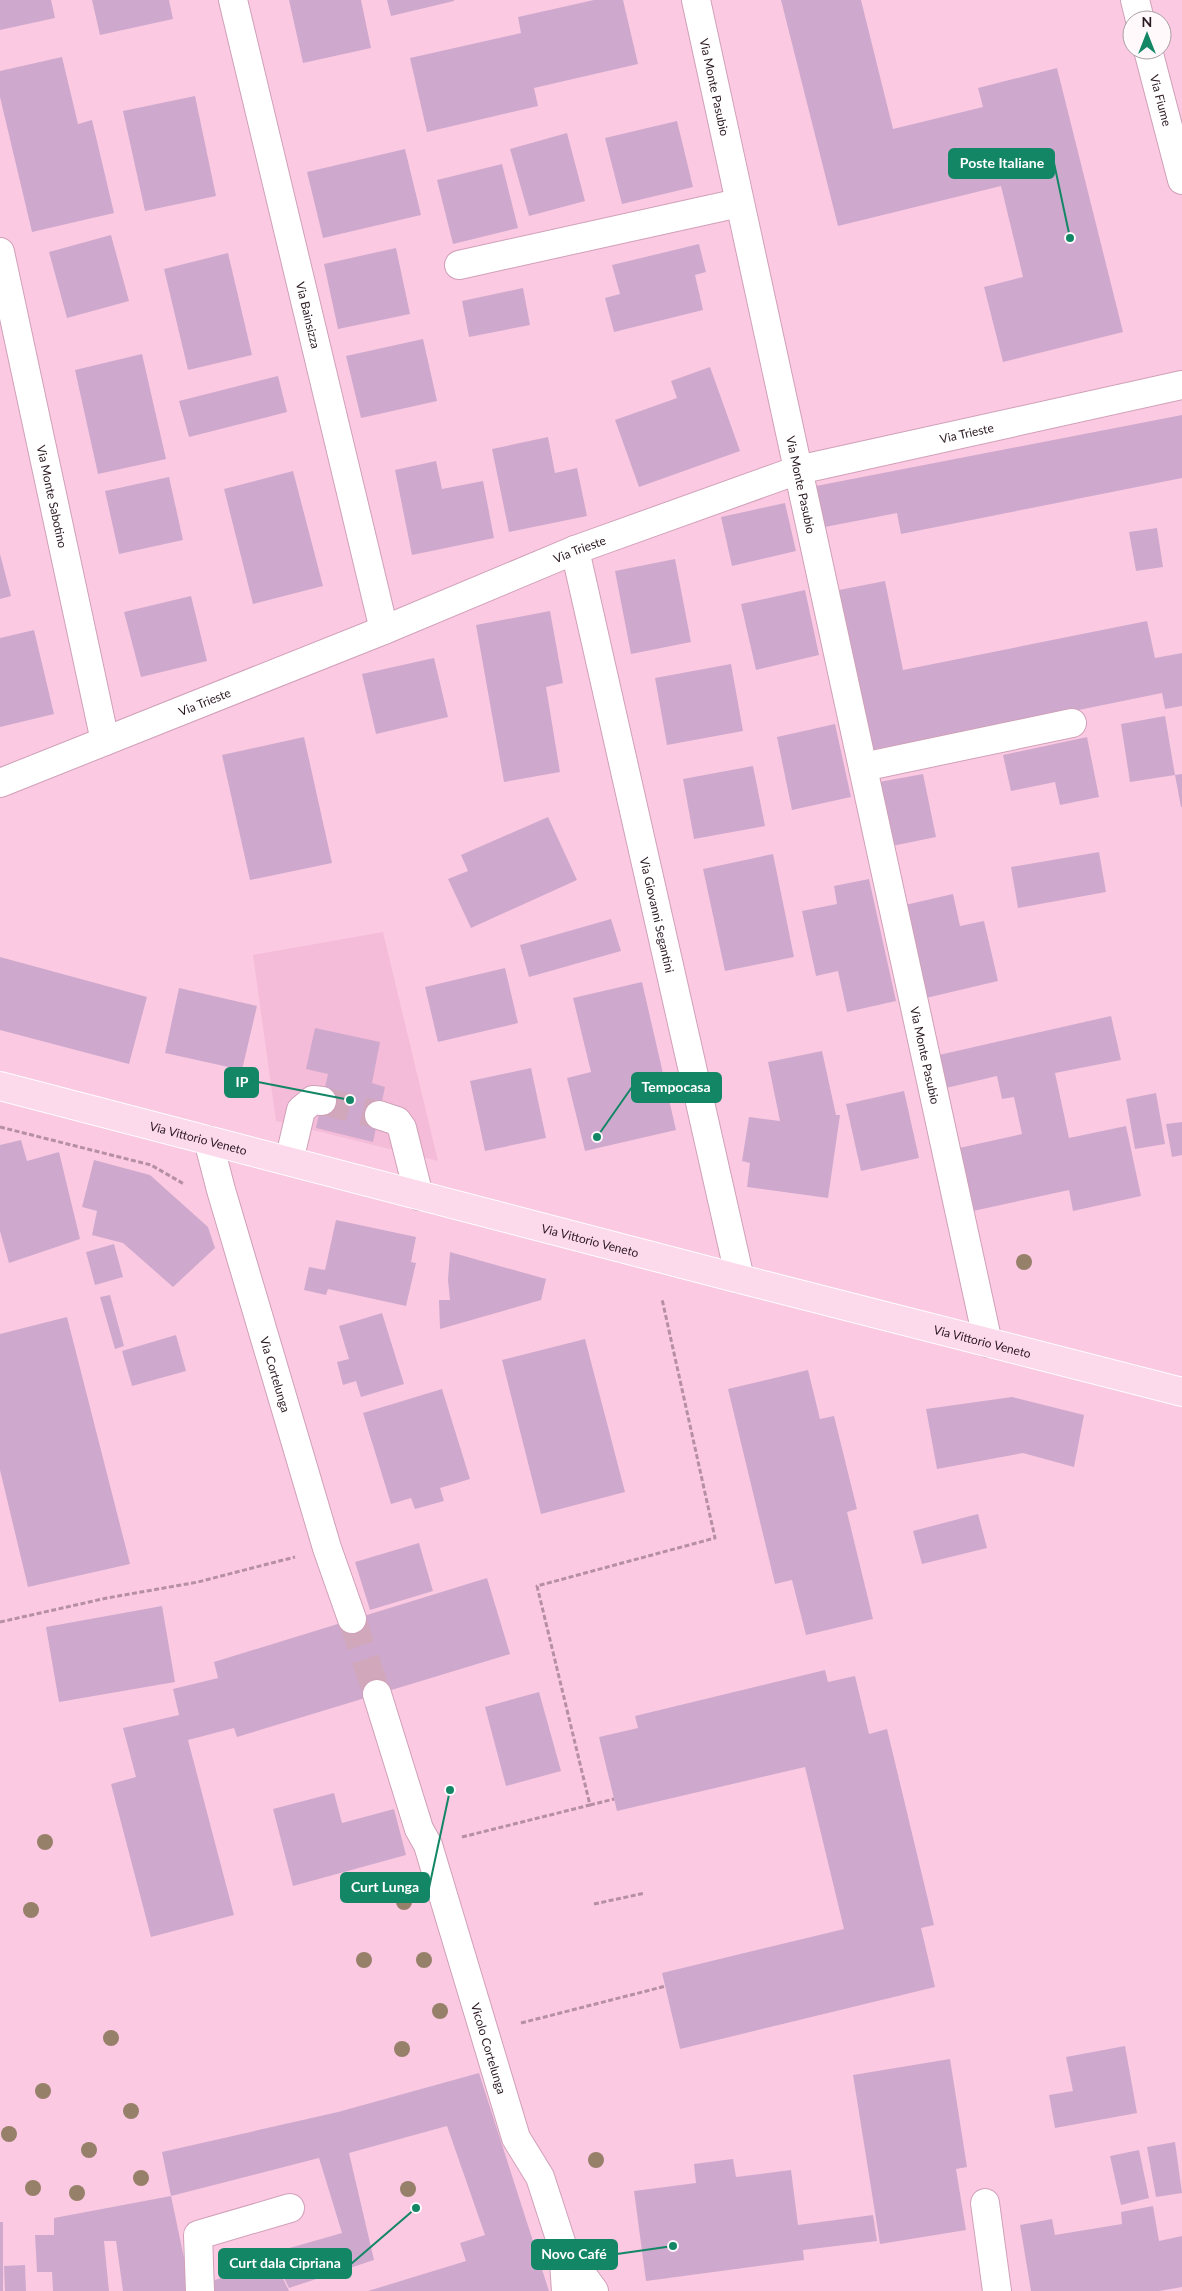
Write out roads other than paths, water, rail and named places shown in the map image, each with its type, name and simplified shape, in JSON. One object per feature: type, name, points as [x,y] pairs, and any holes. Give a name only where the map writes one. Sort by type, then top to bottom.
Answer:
[{"type":"main road","name":"Via Vittorio Veneto","points":[[0,1086],[1182,1392]]},
{"type":"street","name":"Via Bainsizza","points":[[233,0],[384,630]]},
{"type":"street","name":"Via Monte Pasubio","points":[[696,0],[988,1343]]},
{"type":"street","name":"Via Fiume","points":[[1151,60],[1178,144],[1182,180]]},
{"type":"street","points":[[459,265],[739,203]]},
{"type":"street","name":"Via Monte Sabotino","points":[[0,252],[105,741]]},
{"type":"street","name":"Via Trieste","points":[[0,783],[384,630],[575,550],[798,470],[1182,385]]},
{"type":"street","name":"Via Giovanni Segantini","points":[[575,550],[740,1279]]},
{"type":"street","points":[[863,767],[1072,723]]},
{"type":"street","points":[[289,1161],[301,1110],[313,1100],[322,1101]]},
{"type":"street","points":[[379,1115],[397,1121],[402,1128],[419,1196]]},
{"type":"street","name":"Via Cortelunga","points":[[208,1140],[221,1190],[327,1548],[349,1613]]},
{"type":"street","name":"Vicolo Cortelunga","points":[[377,1694],[419,1829],[428,1845],[516,2138],[540,2177],[563,2248],[566,2291]]},
{"type":"street","points":[[985,2203],[997,2291]]},
{"type":"street","points":[[200,2291],[198,2235],[290,2208]]},
{"type":"street","name":"Vicolo Cortelunga","points":[[563,2248],[594,2291]]},
{"type":"tunnel","points":[[322,1101],[379,1115]]},
{"type":"tunnel","points":[[352,1619],[377,1694]]},
{"type":"place","name":"Poste Italiane","points":[[1070,238]]},
{"type":"place","name":"IP","points":[[350,1100]]},
{"type":"place","name":"Tempocasa","points":[[597,1137]]},
{"type":"place","name":"Curt Lunga","points":[[450,1790]]},
{"type":"place","name":"Curt dala Cipriana","points":[[416,2208]]},
{"type":"place","name":"Novo Café","points":[[673,2246]]}]
